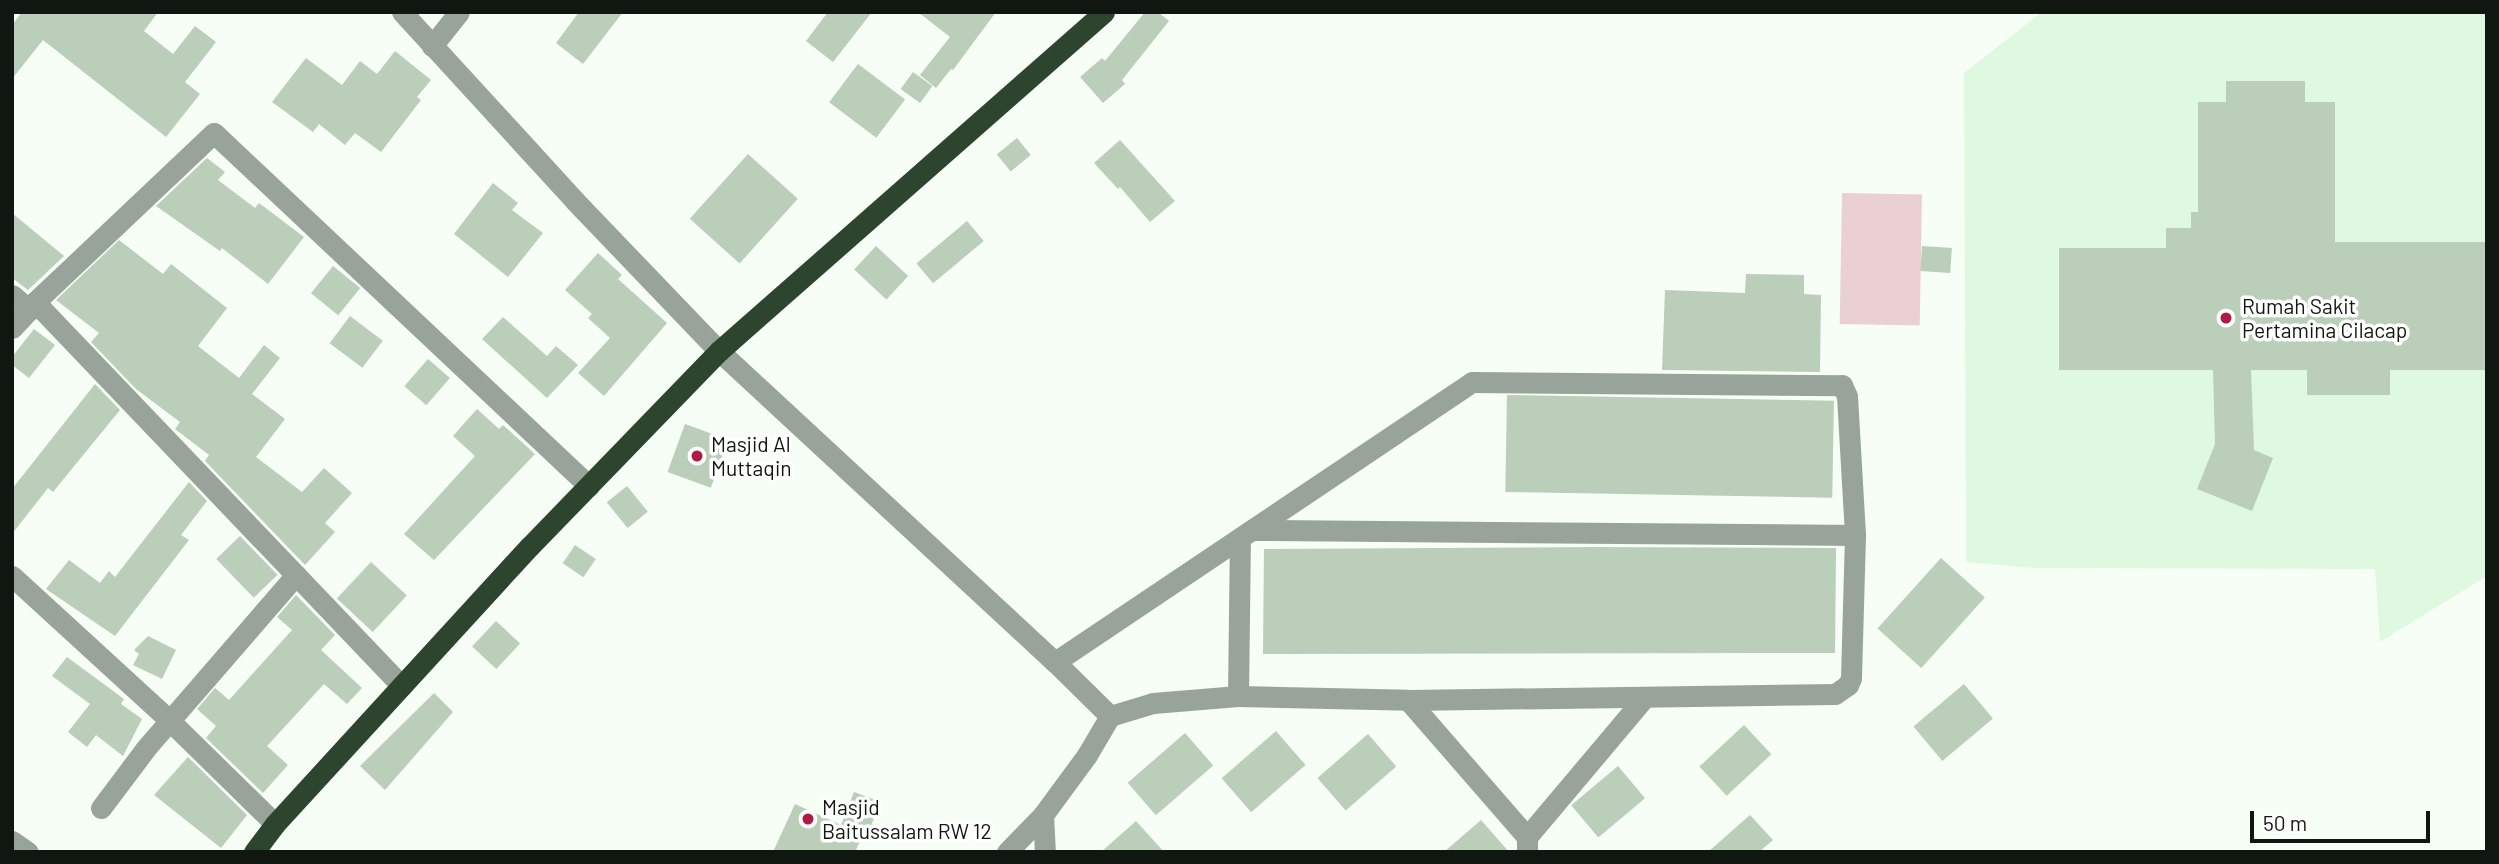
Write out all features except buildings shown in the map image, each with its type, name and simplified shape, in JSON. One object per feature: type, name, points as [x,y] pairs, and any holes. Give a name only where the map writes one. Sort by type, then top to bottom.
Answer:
[{"type":"highway","points":[[254,852],[275,824],[402,687],[719,351],[1104,12]]},
{"type":"street","points":[[402,12],[719,351],[1110,716]]},
{"type":"street","points":[[432,46],[459,12]]},
{"type":"street","points":[[12,328],[214,133],[589,486]]},
{"type":"street","points":[[12,295],[32,306],[402,687]]},
{"type":"street","points":[[1007,852],[1043,816],[1087,755],[1110,716],[1153,703],[1238,696],[1408,700],[1835,694],[1842,691],[1851,678],[1855,535],[1847,396],[1842,385],[1823,383],[1472,382],[1055,662]]},
{"type":"street","points":[[1246,534],[1855,535]]},
{"type":"street","points":[[1238,696],[1246,534]]},
{"type":"street","points":[[101,808],[170,721],[296,575]]},
{"type":"street","points":[[12,576],[170,721],[275,824]]},
{"type":"street","points":[[1408,700],[1527,844],[1645,697]]},
{"type":"street","points":[[1043,816],[1045,852]]},
{"type":"street","points":[[12,841],[28,852]]},
{"type":"shaded area","name":"Rumah Sakit Pertamina Cilacap","points":[[2042,12],[2487,12],[2487,576],[2380,642],[2375,569],[2035,568],[1966,562],[1964,73]]},
{"type":"shaded area","points":[[1842,193],[1922,194],[1920,325],[1840,324]]},
{"type":"place","name":"Rumah Sakit Pertamina Cilacap","points":[[2226,318]]},
{"type":"place","name":"Masjid Al Muttaqin","points":[[697,456]]},
{"type":"place","name":"Masjid Baitussalam RW 12","points":[[808,819]]}]
